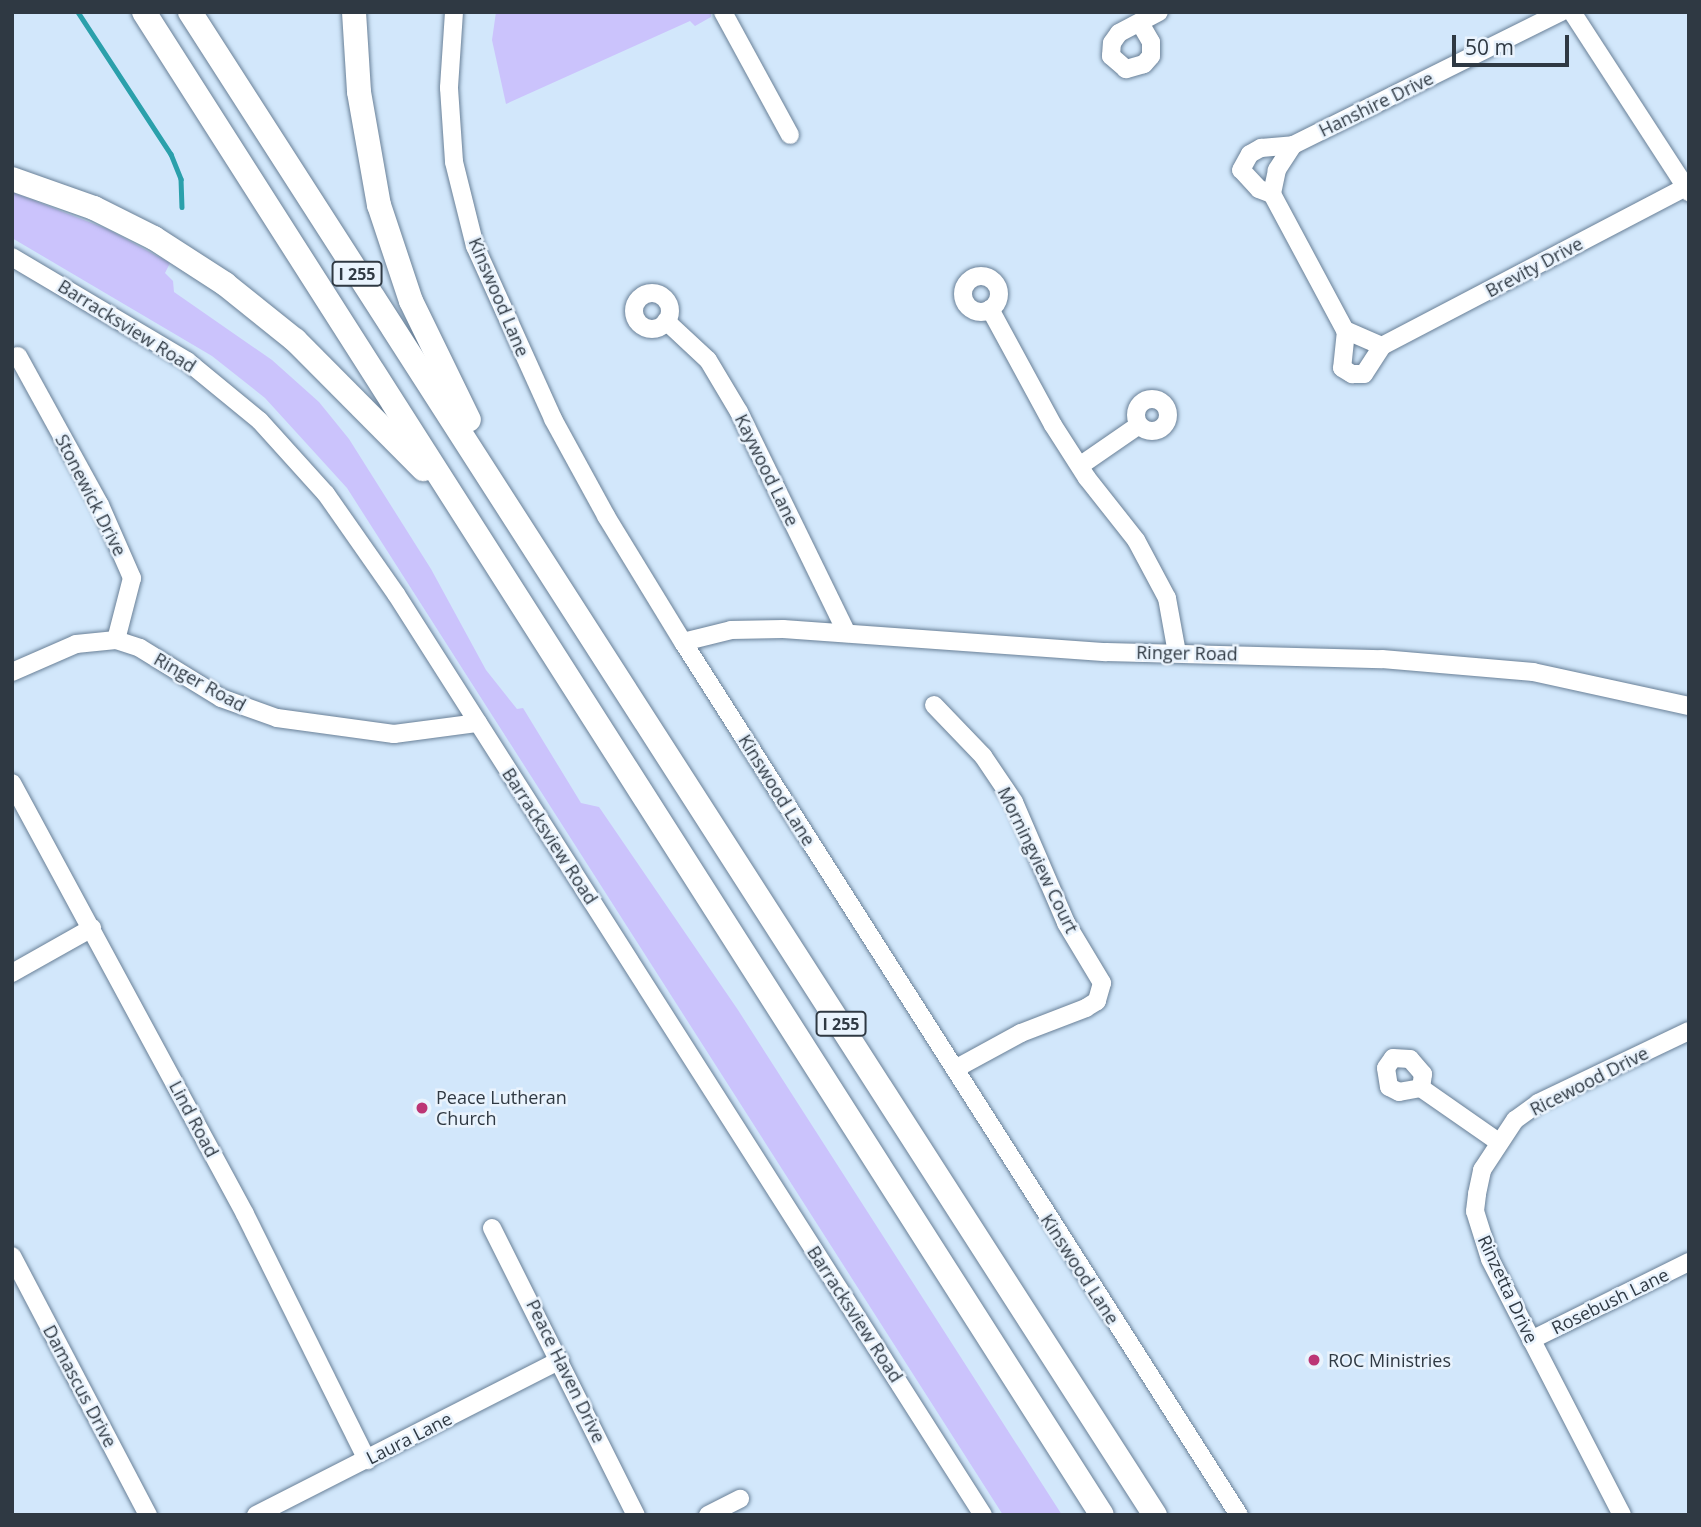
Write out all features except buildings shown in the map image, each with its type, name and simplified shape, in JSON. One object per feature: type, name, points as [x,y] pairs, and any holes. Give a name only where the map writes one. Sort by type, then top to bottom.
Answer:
[{"type":"highway","name":"I 255","points":[[144,12],[1102,1515]]},
{"type":"highway","name":"I 255","points":[[190,12],[1155,1515]]},
{"type":"highway","points":[[354,12],[367,150],[398,264],[435,354],[527,533]]},
{"type":"highway","points":[[12,179],[114,217],[225,284],[295,340],[457,504]]},
{"type":"street","name":"Kinswood Lane","points":[[454,12],[449,88],[454,162],[475,246],[553,419],[606,516],[683,642],[1238,1515]]},
{"type":"street","points":[[723,12],[790,135]]},
{"type":"street","points":[[1140,23],[1159,12]]},
{"type":"street","name":"Hanshire Drive","points":[[1293,145],[1561,12]]},
{"type":"street","points":[[1572,12],[1687,190]]},
{"type":"street","points":[[1293,145],[1277,170],[1272,194],[1346,331],[1382,346]]},
{"type":"street","points":[[1272,194],[1259,189],[1241,170],[1250,154],[1261,148],[1293,145]]},
{"type":"street","name":"Brevity Drive","points":[[1346,331],[1342,368],[1352,374],[1364,374],[1382,346],[1687,190]]},
{"type":"street","name":"Barracksview Road","points":[[12,257],[179,356],[268,430],[353,529],[983,1515]]},
{"type":"street","points":[[990,309],[1053,425],[1136,540],[1167,598],[1177,653]]},
{"type":"street","name":"Kaywood Lane","points":[[666,321],[708,360],[847,632]]},
{"type":"street","name":"Stonewick Drive","points":[[18,356],[100,505],[132,578],[116,640]]},
{"type":"street","points":[[1081,465],[1139,425]]},
{"type":"street","name":"Ringer Road","points":[[683,642],[731,630],[847,632],[1177,653],[1368,658],[1501,668],[1689,706]]},
{"type":"street","name":"Ringer Road","points":[[12,672],[76,644],[116,640],[140,648],[221,698],[277,718],[394,734],[478,723]]},
{"type":"street","name":"Morningview Court","points":[[933,705],[984,756],[1014,802],[1066,923],[1102,983],[1097,1001],[1086,1008],[1021,1033],[955,1069]]},
{"type":"street","name":"Lind Road","points":[[12,783],[245,1214],[367,1460]]},
{"type":"street","points":[[12,973],[92,928]]},
{"type":"street","name":"Ricewood Drive","points":[[1497,1141],[1538,1103],[1689,1031]]},
{"type":"street","points":[[1421,1088],[1497,1141]]},
{"type":"street","name":"Rinzetta Drive","points":[[1497,1141],[1482,1170],[1475,1211],[1490,1259],[1622,1515]]},
{"type":"street","name":"Peace Haven Drive","points":[[492,1228],[636,1515]]},
{"type":"street","name":"Damascus Drive","points":[[12,1256],[148,1515]]},
{"type":"street","name":"Rosebush Lane","points":[[1531,1340],[1689,1262]]},
{"type":"street","name":"Laura Lane","points":[[256,1515],[560,1360]]},
{"type":"street","points":[[708,1515],[740,1499]]},
{"type":"shaded area","points":[[496,12],[711,12],[711,17],[695,26],[690,21],[506,104],[492,40]]},
{"type":"shaded area","points":[[12,192],[107,229],[170,263],[165,273],[173,281],[174,292],[272,360],[319,402],[349,439],[431,569],[486,670],[517,709],[523,708],[581,803],[599,807],[738,1010],[1062,1515],[1003,1515],[347,488],[265,398],[212,356],[12,238]]},
{"type":"waterway","points":[[78,12],[171,154],[181,179],[182,207]]},
{"type":"place","name":"Peace Lutheran Church","points":[[422,1108]]},
{"type":"place","name":"ROC Ministries","points":[[1314,1360]]}]
